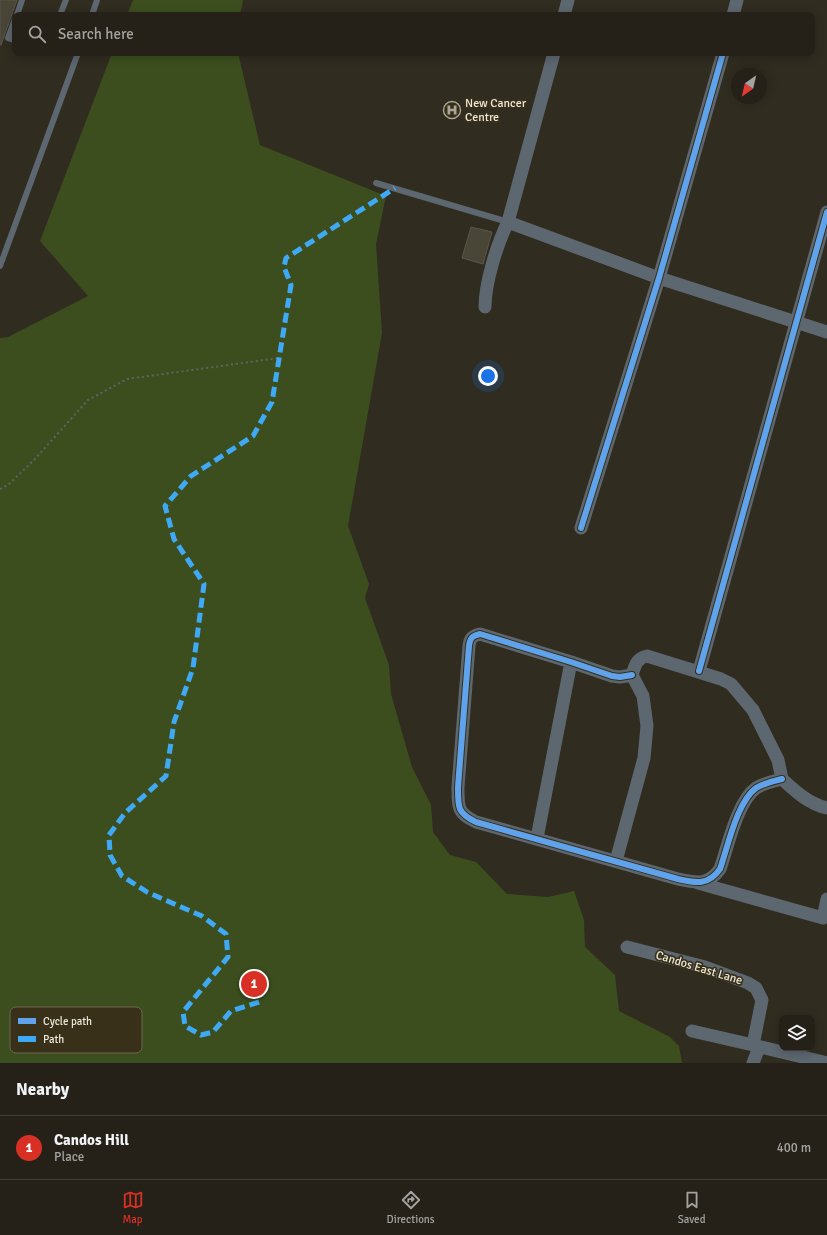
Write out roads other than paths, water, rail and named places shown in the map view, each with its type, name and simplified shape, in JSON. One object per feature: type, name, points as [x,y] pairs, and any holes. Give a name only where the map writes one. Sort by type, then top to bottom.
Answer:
[{"type":"street","points":[[565,12],[568,0]]},
{"type":"street","points":[[734,12],[737,0]]},
{"type":"street","points":[[485,307],[485,294],[501,236],[508,222],[553,56]]},
{"type":"street","points":[[581,528],[659,278],[721,56]]},
{"type":"street","points":[[699,671],[827,212]]},
{"type":"street","points":[[508,222],[659,278],[827,332]]},
{"type":"street","points":[[632,675],[620,677],[612,676],[480,634],[470,639],[458,787],[460,809],[465,817],[476,822],[823,918],[827,899]]},
{"type":"street","points":[[632,675],[638,660],[642,657],[648,656],[721,678],[731,684],[753,710],[778,760],[782,779],[812,804],[827,808]]},
{"type":"street","points":[[537,838],[571,662]]},
{"type":"street","points":[[616,861],[644,758],[647,726],[644,696],[632,675]]},
{"type":"street","points":[[698,883],[708,880],[717,874],[720,869],[741,808],[748,796],[758,787],[782,779]]},
{"type":"street","name":"Candos East Lane","points":[[627,947],[704,967],[748,983],[756,988],[762,1000],[753,1063]]},
{"type":"street","points":[[692,1032],[827,1063]]},
{"type":"lane","points":[[17,12],[22,0]]},
{"type":"lane","points":[[61,12],[66,0]]},
{"type":"lane","points":[[93,12],[97,0]]},
{"type":"lane","points":[[12,27],[8,38],[12,39]]},
{"type":"lane","points":[[0,266],[77,56]]},
{"type":"lane","points":[[376,183],[508,222]]},
{"type":"place","name":"New Cancer Centre","points":[[452,110]]},
{"type":"place","name":"Candos Hill","points":[[254,984]]}]
